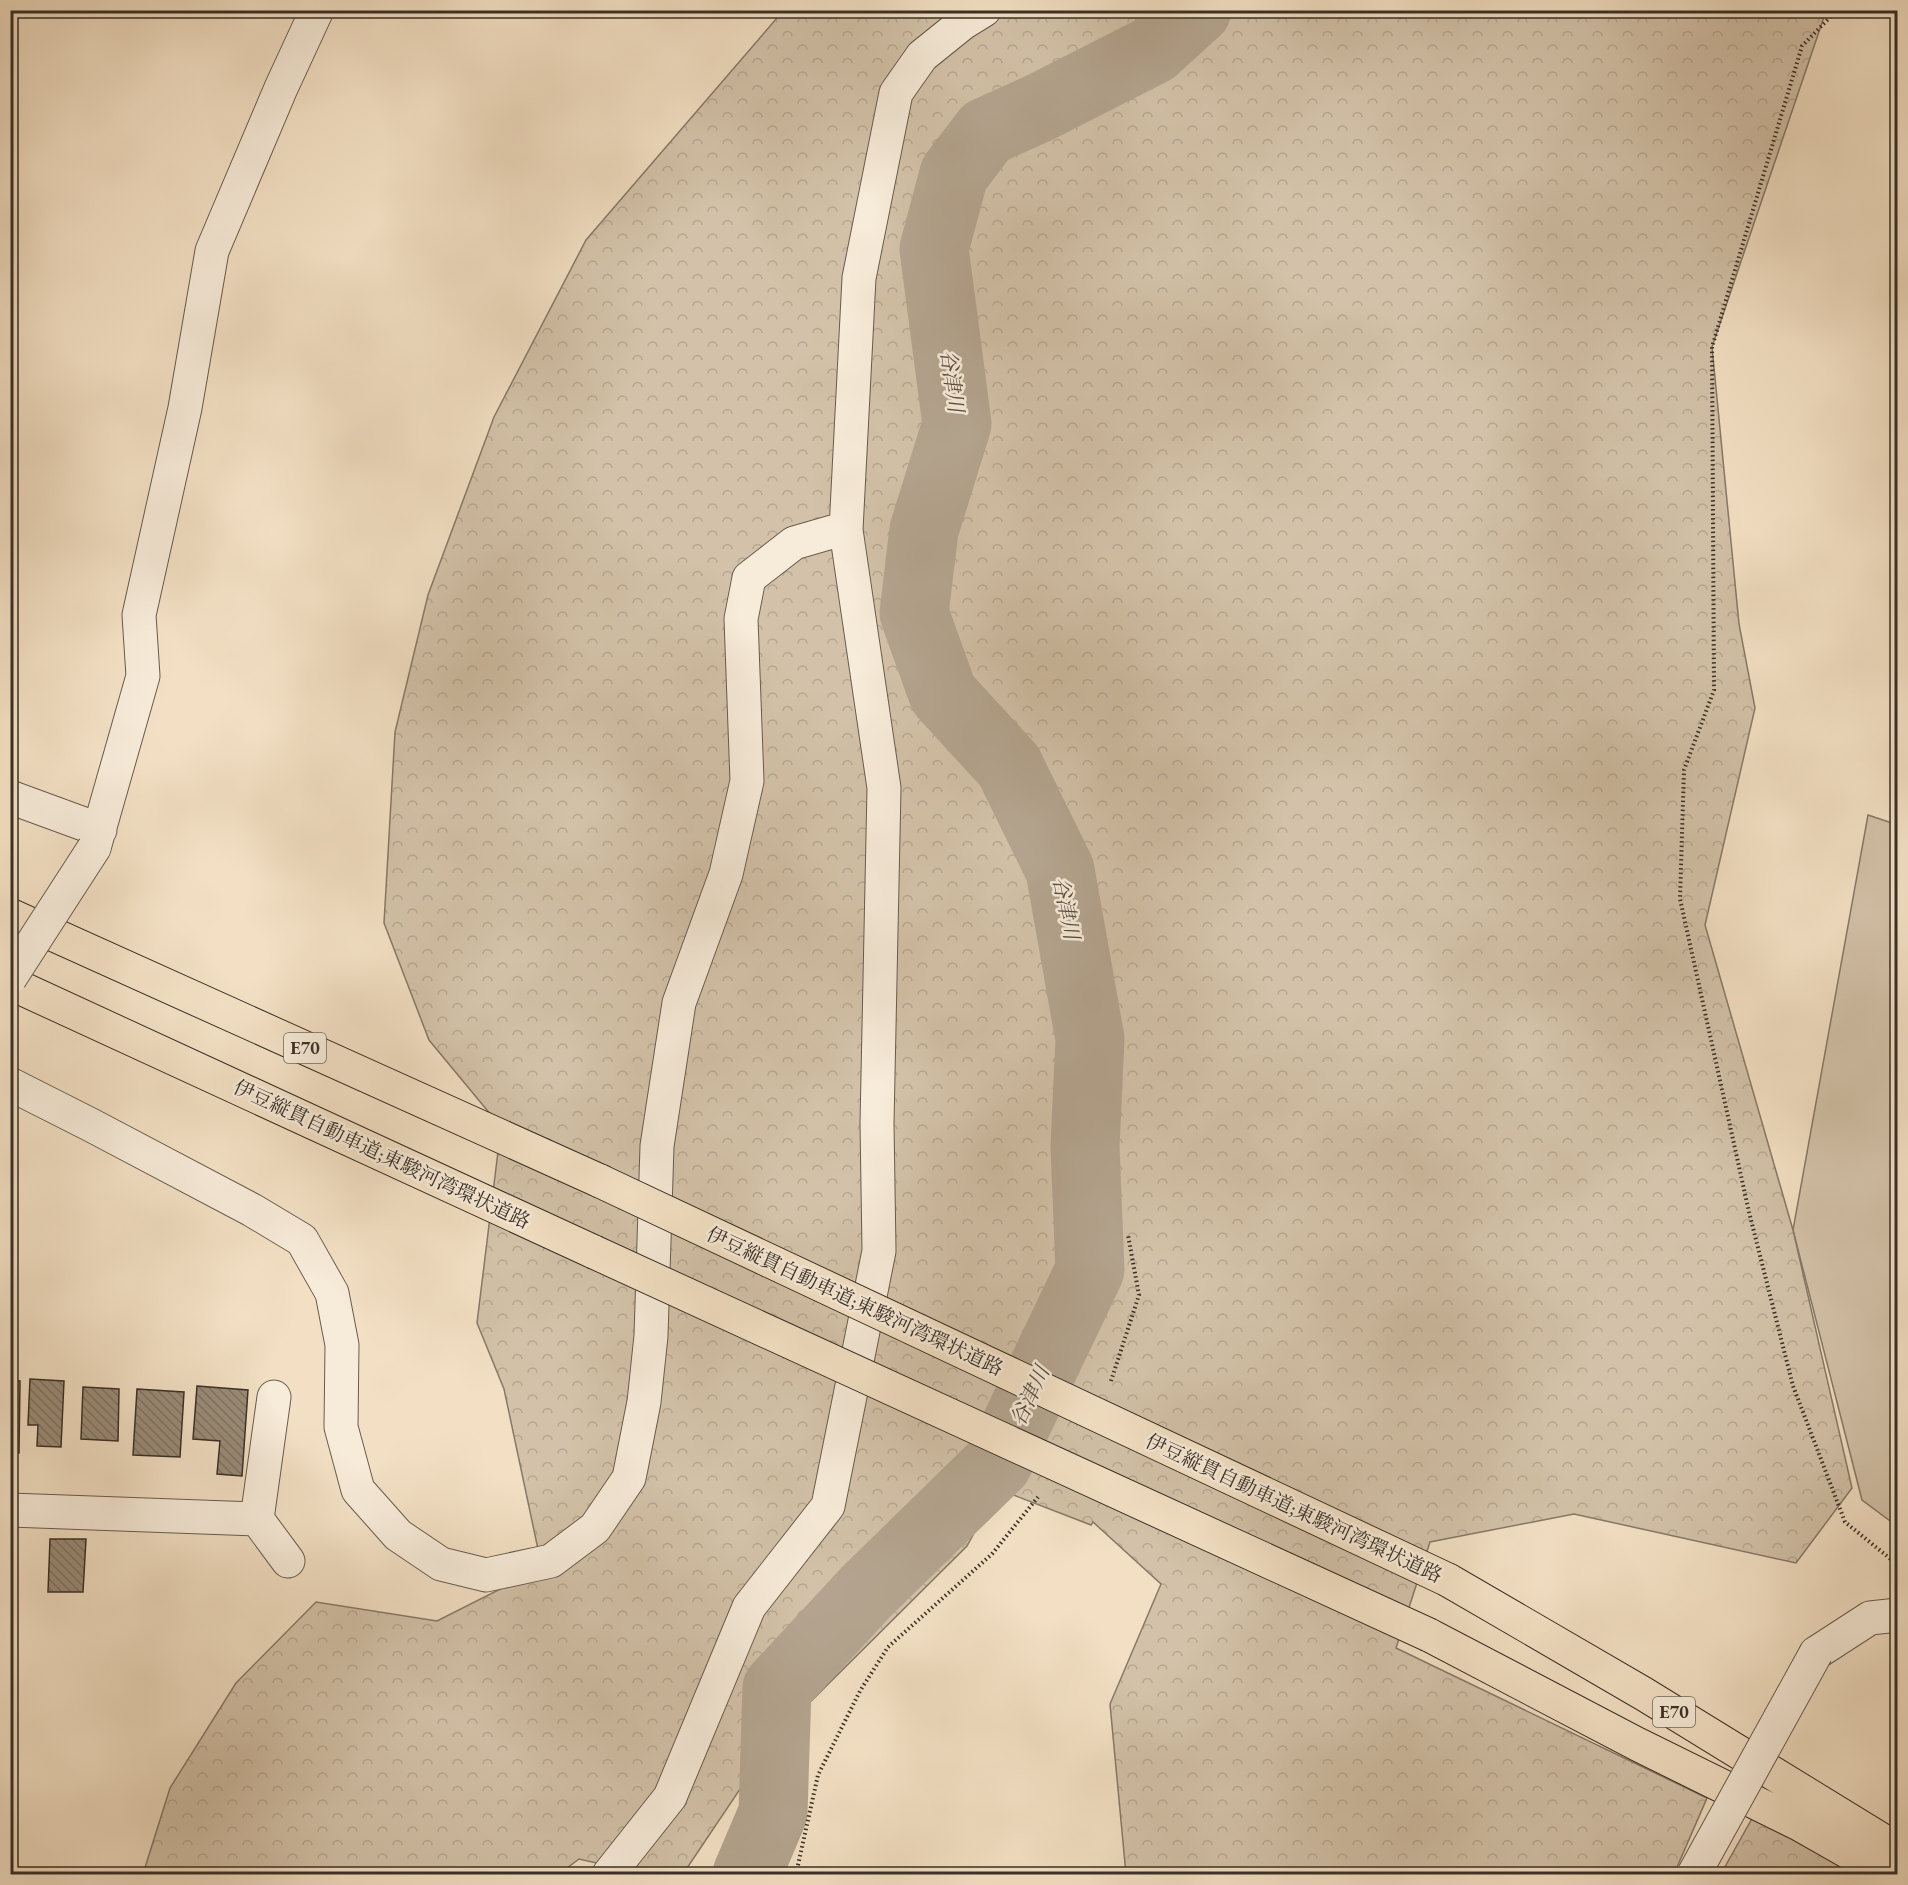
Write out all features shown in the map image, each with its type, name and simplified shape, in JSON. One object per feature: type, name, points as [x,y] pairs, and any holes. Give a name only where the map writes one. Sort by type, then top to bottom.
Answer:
[{"type":"highway","name":"伊豆縦貫自動車道;東駿河湾環状道路","points":[[10,915],[600,1181],[1448,1580],[1644,1694],[1898,1850]]},
{"type":"highway","name":"伊豆縦貫自動車道;東駿河湾環状道路","points":[[10,983],[1429,1635],[1637,1744],[1799,1824],[1887,1875]]},
{"type":"street","points":[[10,978],[97,839],[143,676],[139,615],[185,408],[212,250],[317,10]]},
{"type":"street","points":[[609,1875],[670,1797],[749,1607],[828,1506],[879,1251],[877,1123],[885,788],[846,530],[859,278],[896,93],[922,56],[963,23],[984,10]]},
{"type":"street","points":[[10,1084],[242,1205],[302,1240],[332,1293],[342,1345],[341,1426],[358,1490],[398,1535],[441,1564],[486,1575],[551,1561],[595,1528],[629,1478],[645,1402],[651,1336],[657,1146],[679,1004],[726,874],[747,781],[741,619],[749,578],[794,543],[846,530]]},
{"type":"street","points":[[10,797],[97,839]]},
{"type":"street","points":[[274,1397],[257,1520],[288,1561]]},
{"type":"street","points":[[10,1510],[257,1520]]},
{"type":"street","points":[[1694,1875],[1816,1653],[1870,1618],[1898,1616]]},
{"type":"path","points":[[1837,10],[1802,46],[1712,346],[1714,690],[1684,770],[1680,899],[1749,1212],[1793,1386],[1845,1522],[1898,1565]]},
{"type":"path","points":[[1106,1388],[1112,1379],[1139,1295],[1128,1235]]},
{"type":"path","points":[[796,1875],[818,1775],[860,1691],[888,1647],[992,1554],[1041,1492]]},
{"type":"green space","points":[[783,11],[1826,11],[1712,347],[1739,624],[1755,708],[1705,925],[1793,1230],[1852,1488],[1796,1563],[1574,1514],[1430,1542],[1396,1648],[1707,1798],[1674,1874],[1126,1874],[1110,1704],[1161,1584],[1093,1522],[1091,1525],[998,1489],[967,1546],[775,1737],[683,1874],[645,1874],[579,1859],[559,1874],[143,1874],[170,1788],[236,1683],[316,1602],[437,1621],[542,1568],[504,1389],[477,1323],[501,1127],[429,1040],[384,923],[395,732],[428,595],[494,417],[586,240]]},
{"type":"green space","points":[[1868,815],[1898,825],[1897,1526],[1862,1500],[1793,1230]]},
{"type":"green space","points":[[1754,1815],[1853,1874],[1721,1874]]},
{"type":"building","points":[[30,1379],[64,1381],[61,1447],[37,1446],[38,1425],[28,1425]]},
{"type":"building","points":[[10,1380],[20,1381],[19,1453],[10,1453]]},
{"type":"building","points":[[197,1386],[248,1390],[242,1476],[217,1474],[220,1441],[193,1439]]},
{"type":"building","points":[[83,1387],[119,1389],[118,1441],[81,1439]]},
{"type":"building","points":[[137,1389],[184,1392],[180,1457],[133,1455]]},
{"type":"building","points":[[50,1539],[86,1539],[83,1592],[48,1592]]},
{"type":"waterway","name":"谷津川","points":[[747,1874],[773,1813],[777,1688],[866,1592],[998,1463],[1090,1270],[1085,1146],[1090,1039],[1060,870],[1009,766],[943,694],[914,613],[924,530],[957,424],[934,249],[954,174],[986,132],[1041,107],[1153,50],[1197,10]]}]
